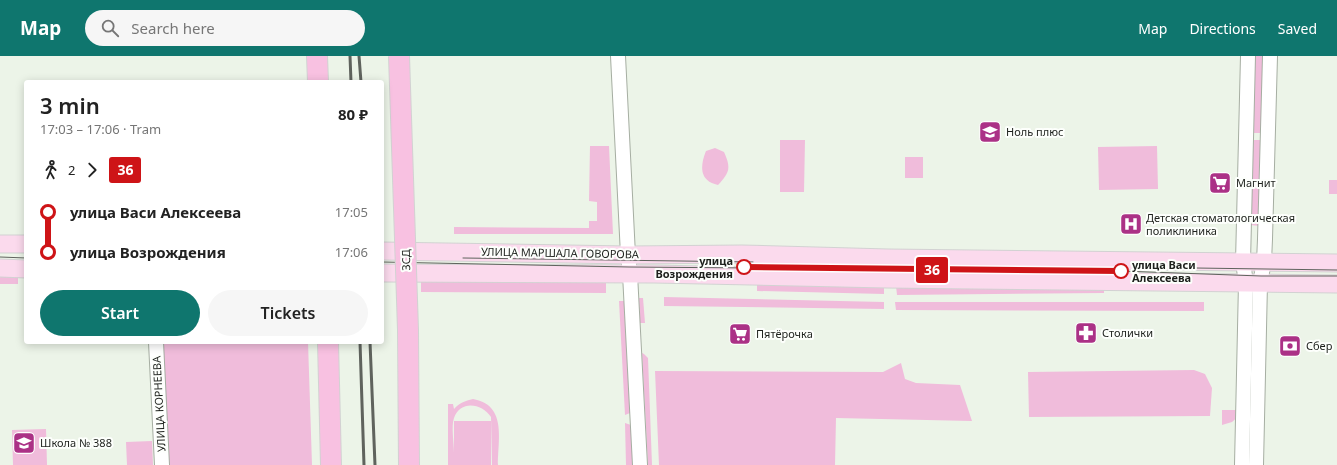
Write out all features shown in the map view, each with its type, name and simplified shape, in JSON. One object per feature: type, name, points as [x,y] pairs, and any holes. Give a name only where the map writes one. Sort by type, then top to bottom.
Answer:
[{"type":"highway","points":[[317,56],[318,80]]},
{"type":"highway","name":"ЗСД","points":[[399,56],[408,330],[409,465]]},
{"type":"highway","points":[[328,344],[331,465]]},
{"type":"main road","points":[[0,244],[24,244]]},
{"type":"main road","name":"УЛИЦА МАРШАЛА ГОВОРОВА","points":[[384,251],[1337,262]]},
{"type":"main road","points":[[0,268],[24,268]]},
{"type":"main road","name":"УЛИЦА МАРШАЛА ГОВОРОВА","points":[[384,272],[1337,284]]},
{"type":"street","points":[[618,56],[640,465]]},
{"type":"street","points":[[1248,56],[1243,262],[1253,283],[1256,465]]},
{"type":"street","points":[[1242,465],[1253,283],[1264,262],[1270,56]]},
{"type":"street","name":"УЛИЦА КОРНЕЕВА","points":[[156,344],[162,465]]},
{"type":"shaded area","points":[[1253,56],[1263,56],[1262,133],[1252,133]]},
{"type":"shaded area","points":[[780,140],[805,140],[804,192],[780,192]]},
{"type":"shaded area","points":[[1251,140],[1262,140],[1260,226],[1250,225]]},
{"type":"shaded area","points":[[590,146],[609,146],[613,234],[454,234],[454,227],[589,228],[589,221],[597,221],[597,202],[589,201]]},
{"type":"shaded area","points":[[1157,146],[1158,189],[1099,190],[1098,147]]},
{"type":"shaded area","points":[[715,148],[724,152],[728,162],[727,173],[718,185],[707,180],[704,176],[702,167],[706,151]]},
{"type":"shaded area","points":[[905,157],[923,157],[923,178],[905,178]]},
{"type":"shaded area","points":[[1329,180],[1337,180],[1337,194],[1329,194]]},
{"type":"shaded area","points":[[0,277],[18,277],[18,284],[0,284]]},
{"type":"shaded area","points":[[421,281],[606,283],[606,293],[421,292]]},
{"type":"shaded area","points":[[757,284],[884,285],[884,294],[757,291]]},
{"type":"shaded area","points":[[896,286],[1104,286],[1104,293],[897,295]]},
{"type":"shaded area","points":[[664,297],[884,302],[884,309],[664,306]]},
{"type":"shaded area","points":[[639,298],[643,298],[645,323],[640,323]]},
{"type":"shaded area","points":[[619,301],[624,301],[630,413],[625,415]]},
{"type":"shaded area","points":[[895,302],[1204,302],[1204,311],[896,310]]},
{"type":"shaded area","points":[[163,344],[308,344],[312,465],[168,465]]},
{"type":"shaded area","points":[[642,353],[648,358],[652,465],[648,465]]},
{"type":"shaded area","points":[[901,363],[905,379],[916,383],[960,385],[972,421],[836,418],[835,465],[659,465],[655,371],[883,372]]},
{"type":"shaded area","points":[[1194,370],[1205,374],[1212,388],[1210,416],[1029,417],[1028,372]]},
{"type":"shaded area","points":[[473,399],[484,402],[491,408],[496,416],[499,434],[498,465],[492,465],[491,417],[487,412],[477,406],[466,406],[457,412],[453,421],[454,453],[454,421],[491,421],[491,465],[448,465],[448,404],[453,404],[454,409],[462,402]]},
{"type":"shaded area","points":[[1222,410],[1239,410],[1239,416],[1232,422],[1222,425]]},
{"type":"shaded area","points":[[625,423],[631,425],[633,465],[626,465]]},
{"type":"shaded area","points":[[46,429],[47,465],[13,465],[12,430]]},
{"type":"shaded area","points":[[152,441],[153,465],[127,465],[126,442]]},
{"type":"tram line","points":[[0,257],[24,258]]},
{"type":"tram line","points":[[463,258],[753,262]]},
{"type":"tram line","points":[[384,262],[629,267],[1121,271],[1261,276],[1337,276]]},
{"type":"tram line","name":"36","points":[[744,267],[1121,271]]},
{"type":"tram line","points":[[1195,268],[1337,270]]},
{"type":"railway","points":[[350,56],[351,80]]},
{"type":"railway","points":[[359,56],[361,80]]},
{"type":"railway","points":[[360,344],[364,465]]},
{"type":"railway","points":[[370,344],[375,465]]},
{"type":"place","name":"Ноль плюс","points":[[990,132]]},
{"type":"place","name":"Магнит","points":[[1220,183]]},
{"type":"place","name":"Детская стоматологическая поликлиника","points":[[1131,224]]},
{"type":"place","name":"улица Возрождения","points":[[744,267]]},
{"type":"place","name":"улица Васи Алексеева","points":[[1121,271]]},
{"type":"place","name":"Столички","points":[[1086,333]]},
{"type":"place","name":"Пятёрочка","points":[[740,334]]},
{"type":"place","name":"Сбер","points":[[1290,346]]},
{"type":"place","name":"Школа № 388","points":[[24,443]]}]
